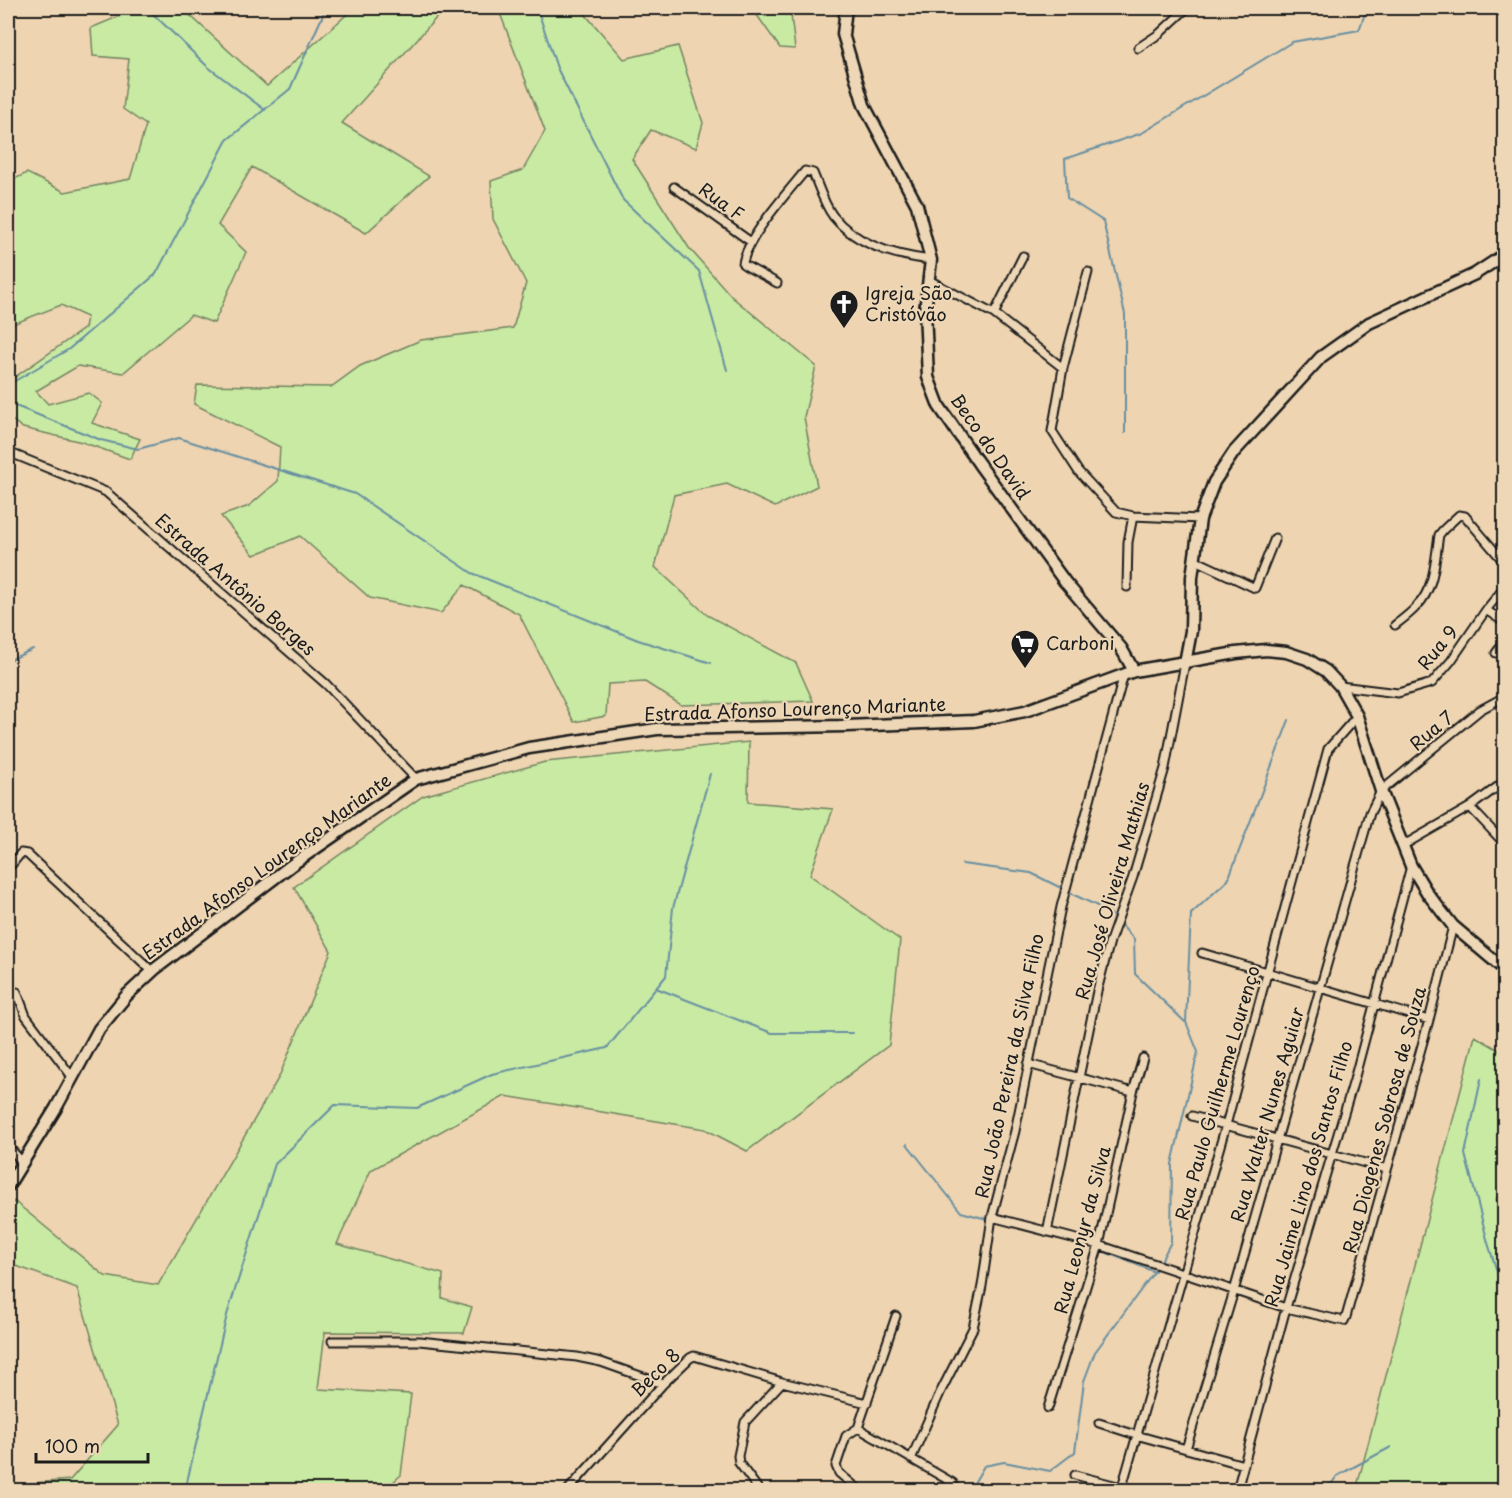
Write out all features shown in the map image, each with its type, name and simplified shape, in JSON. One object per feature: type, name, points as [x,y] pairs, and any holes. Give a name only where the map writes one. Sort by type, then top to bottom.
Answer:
[{"type":"main road","name":"Beco do David","points":[[846,8],[843,34],[864,105],[917,205],[931,260],[925,311],[928,377],[939,406],[1065,582],[1121,648],[1129,672]]},
{"type":"main road","points":[[1185,663],[1191,631],[1192,577],[1200,519],[1214,482],[1234,452],[1321,357],[1365,325],[1475,274],[1504,255]]},
{"type":"main road","name":"Estrada Afonso Lourenço Mariante","points":[[8,1186],[73,1078],[99,1029],[127,995],[152,971],[293,864],[416,778],[529,748],[657,729],[974,721],[1025,711],[1129,672],[1236,653],[1266,650],[1286,652],[1307,659],[1326,671],[1340,687],[1358,716],[1381,791],[1411,866],[1452,926],[1504,969]]},
{"type":"street","points":[[1138,48],[1159,34],[1187,8]]},
{"type":"street","points":[[777,283],[743,264],[751,242],[805,171],[813,173],[833,216],[851,232],[880,249],[931,260]]},
{"type":"street","name":"Rua F","points":[[674,187],[751,242]]},
{"type":"street","points":[[994,314],[1023,256]]},
{"type":"street","points":[[1088,272],[1063,368],[1052,431],[1078,471],[1116,512],[1133,516],[1200,519]]},
{"type":"street","points":[[929,280],[994,314],[1063,368]]},
{"type":"street","name":"Estrada Antônio Borges","points":[[8,452],[105,492],[326,684],[416,778]]},
{"type":"street","points":[[1395,625],[1425,597],[1432,579],[1439,535],[1459,515],[1465,516],[1504,562]]},
{"type":"street","points":[[1127,587],[1128,542],[1133,516]]},
{"type":"street","points":[[1195,560],[1256,588],[1275,538]]},
{"type":"street","name":"Rua 9","points":[[1340,687],[1398,693],[1432,683],[1451,661],[1504,588]]},
{"type":"street","points":[[1486,610],[1504,622]]},
{"type":"street","points":[[1496,653],[1504,642]]},
{"type":"street","name":"Rua José Oliveira Mathias","points":[[1047,1232],[1102,971],[1165,768],[1185,663]]},
{"type":"street","name":"Rua João Pereira da Silva Filho","points":[[911,1459],[939,1394],[973,1328],[992,1217],[1015,1131],[1061,907],[1129,672]]},
{"type":"street","name":"Rua 7","points":[[1381,791],[1472,716],[1504,697]]},
{"type":"street","name":"Rua Paulo Guilherme Lourenço","points":[[1122,1487],[1226,1125],[1328,749],[1358,716]]},
{"type":"street","points":[[1402,846],[1470,807],[1504,782]]},
{"type":"street","name":"Rua Walter Nunes Aguiar","points":[[1186,1449],[1234,1291],[1370,813],[1381,791]]},
{"type":"street","points":[[1470,807],[1504,843]]},
{"type":"street","points":[[12,864],[21,853],[27,854],[152,971]]},
{"type":"street","name":"Rua Jaime Lino dos Santos Filho","points":[[1237,1491],[1286,1308],[1354,1080],[1411,866]]},
{"type":"street","name":"Rua Diogenes Sobrosa de Souza","points":[[1286,1308],[1344,1321],[1346,1317],[1429,1020],[1452,926]]},
{"type":"street","points":[[1202,953],[1429,1020]]},
{"type":"street","points":[[17,992],[26,1016],[73,1078]]},
{"type":"street","name":"Rua Leonyr da Silva","points":[[1048,1408],[1099,1245],[1133,1092],[1143,1058]]},
{"type":"street","points":[[1028,1064],[1133,1092]]},
{"type":"street","points":[[1192,1116],[1387,1169]]},
{"type":"street","points":[[8,1146],[23,1163]]},
{"type":"street","points":[[992,1217],[1099,1245],[1286,1308]]},
{"type":"street","points":[[859,1491],[839,1473],[836,1466],[846,1436],[858,1428],[896,1316]]},
{"type":"street","points":[[332,1341],[419,1341],[577,1357],[601,1362],[663,1384]]},
{"type":"street","name":"Beco 8","points":[[568,1491],[663,1384],[690,1358],[698,1356],[782,1382],[867,1403]]},
{"type":"street","points":[[759,1491],[739,1463],[738,1455],[745,1422],[782,1382]]},
{"type":"street","points":[[1099,1423],[1244,1465]]},
{"type":"street","points":[[858,1428],[953,1484]]},
{"type":"street","points":[[1075,1475],[1133,1491]]},
{"type":"green space","points":[[121,8],[182,8],[267,86],[354,8],[445,8],[342,123],[429,176],[366,233],[252,167],[218,225],[246,252],[214,323],[191,315],[123,373],[78,366],[36,391],[48,404],[89,393],[102,403],[92,423],[140,439],[130,459],[82,442],[23,428],[8,417],[8,382],[85,328],[87,317],[61,305],[8,326],[8,182],[27,173],[65,192],[130,179],[146,125],[123,109],[129,59],[93,56],[91,28],[120,16]]},
{"type":"green space","points":[[498,8],[582,8],[624,59],[678,46],[703,123],[696,148],[651,130],[632,159],[689,248],[732,297],[816,366],[804,417],[817,486],[775,507],[727,484],[674,495],[655,567],[707,615],[796,663],[813,701],[681,705],[645,682],[608,684],[606,716],[574,722],[519,614],[464,585],[441,613],[370,598],[300,536],[254,555],[221,516],[249,506],[278,481],[280,447],[194,404],[197,385],[331,387],[360,366],[421,340],[513,328],[526,283],[493,219],[491,181],[523,170],[545,131]]},
{"type":"green space","points":[[752,8],[780,8],[791,15],[795,49],[780,48]]},
{"type":"green space","points":[[749,742],[748,802],[833,809],[810,875],[900,940],[889,1045],[747,1151],[705,1129],[505,1096],[371,1170],[337,1244],[443,1274],[442,1298],[472,1307],[464,1333],[325,1332],[318,1389],[411,1394],[401,1475],[384,1490],[18,1490],[22,1484],[70,1480],[118,1425],[77,1288],[8,1263],[8,1209],[14,1201],[105,1276],[158,1285],[279,1077],[331,951],[294,887],[423,796],[545,762]]},
{"type":"green space","points":[[1475,1036],[1504,1053],[1504,1170],[1496,1201],[1504,1210],[1504,1490],[1356,1490]]},
{"type":"waterway","points":[[147,8],[208,67],[265,110]]},
{"type":"waterway","points":[[8,385],[69,349],[156,274],[227,140],[290,89],[326,8]]},
{"type":"waterway","points":[[537,8],[557,68],[623,200],[699,271],[727,370]]},
{"type":"waterway","points":[[1125,433],[1125,314],[1103,221],[1067,198],[1065,159],[1142,133],[1292,42],[1359,30],[1367,8]]},
{"type":"waterway","points":[[8,403],[101,440],[138,449],[179,438],[355,494],[472,573],[638,640],[711,663]]},
{"type":"waterway","points":[[8,661],[33,649]]},
{"type":"waterway","points":[[1160,1263],[1171,1242],[1172,1164],[1198,1052],[1186,1022],[1191,914],[1228,880],[1289,720]]},
{"type":"waterway","points":[[185,1490],[227,1315],[275,1164],[335,1105],[417,1108],[492,1074],[607,1048],[666,976],[673,908],[710,774]]},
{"type":"waterway","points":[[962,864],[1031,873],[1063,889]]},
{"type":"waterway","points":[[1068,892],[1108,911],[1134,939],[1135,974],[1185,1022]]},
{"type":"waterway","points":[[656,988],[772,1033],[852,1033]]},
{"type":"waterway","points":[[1481,1079],[1465,1154],[1504,1294]]},
{"type":"waterway","points":[[907,1144],[961,1212],[1095,1248],[1155,1272]]},
{"type":"waterway","points":[[970,1490],[984,1466],[1004,1462],[1050,1471],[1075,1452],[1084,1381],[1095,1352],[1157,1268]]},
{"type":"waterway","points":[[1327,1490],[1337,1476],[1391,1447]]},
{"type":"place","name":"Igreja São Cristóvão","points":[[844,330]]},
{"type":"place","name":"Carboni","points":[[1025,670]]}]
